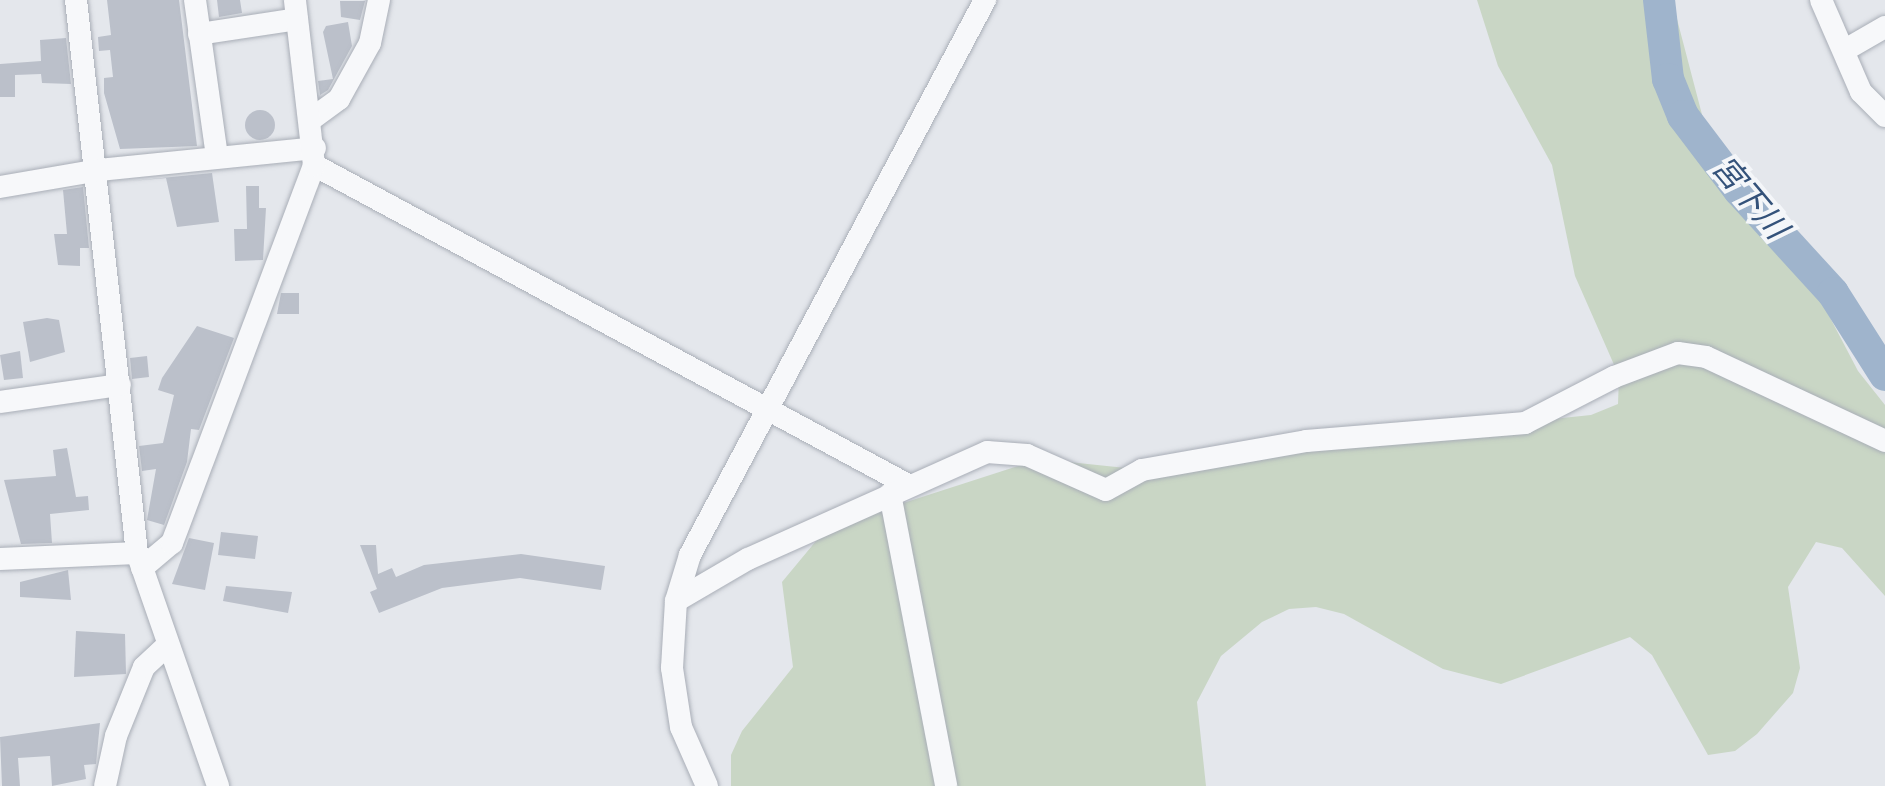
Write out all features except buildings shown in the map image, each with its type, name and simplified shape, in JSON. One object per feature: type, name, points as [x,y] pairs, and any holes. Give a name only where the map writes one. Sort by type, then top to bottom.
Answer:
[{"type":"street","points":[[76,0],[99,170],[140,560],[218,786]]},
{"type":"street","points":[[195,0],[217,157]]},
{"type":"street","points":[[313,118],[339,99],[370,43],[379,0]]},
{"type":"street","points":[[707,786],[677,706],[676,601],[702,529],[985,0]]},
{"type":"street","points":[[1821,0],[1861,92],[1885,116]]},
{"type":"street","points":[[0,559],[140,560],[172,543],[315,156],[313,118],[296,10],[199,34]]},
{"type":"street","points":[[1845,50],[1885,27]]},
{"type":"street","points":[[0,187],[99,170],[217,157],[315,156],[767,408],[899,489],[946,786]]},
{"type":"street","points":[[676,601],[748,559],[899,489],[1001,450],[1106,490],[1142,470],[1306,441],[1502,428],[1551,414],[1660,357],[1691,352],[1885,441]]},
{"type":"street","points":[[0,402],[120,385]]},
{"type":"street","points":[[105,786],[116,736],[144,667],[168,645]]},
{"type":"green space","points":[[1477,0],[1672,0],[1705,126],[1737,189],[1803,266],[1858,371],[1885,405],[1885,596],[1842,548],[1816,542],[1788,587],[1800,668],[1793,693],[1757,734],[1735,751],[1708,755],[1652,655],[1630,637],[1501,684],[1443,669],[1344,614],[1316,607],[1289,609],[1262,622],[1221,656],[1197,702],[1206,786],[731,786],[731,755],[742,731],[793,667],[782,582],[816,541],[863,516],[1040,459],[1145,470],[1198,456],[1591,415],[1618,404],[1619,376],[1575,276],[1552,165],[1498,66]]},
{"type":"waterway","name":"宮下川","points":[[1659,0],[1668,79],[1683,116],[1739,190],[1833,293],[1885,375]]}]
